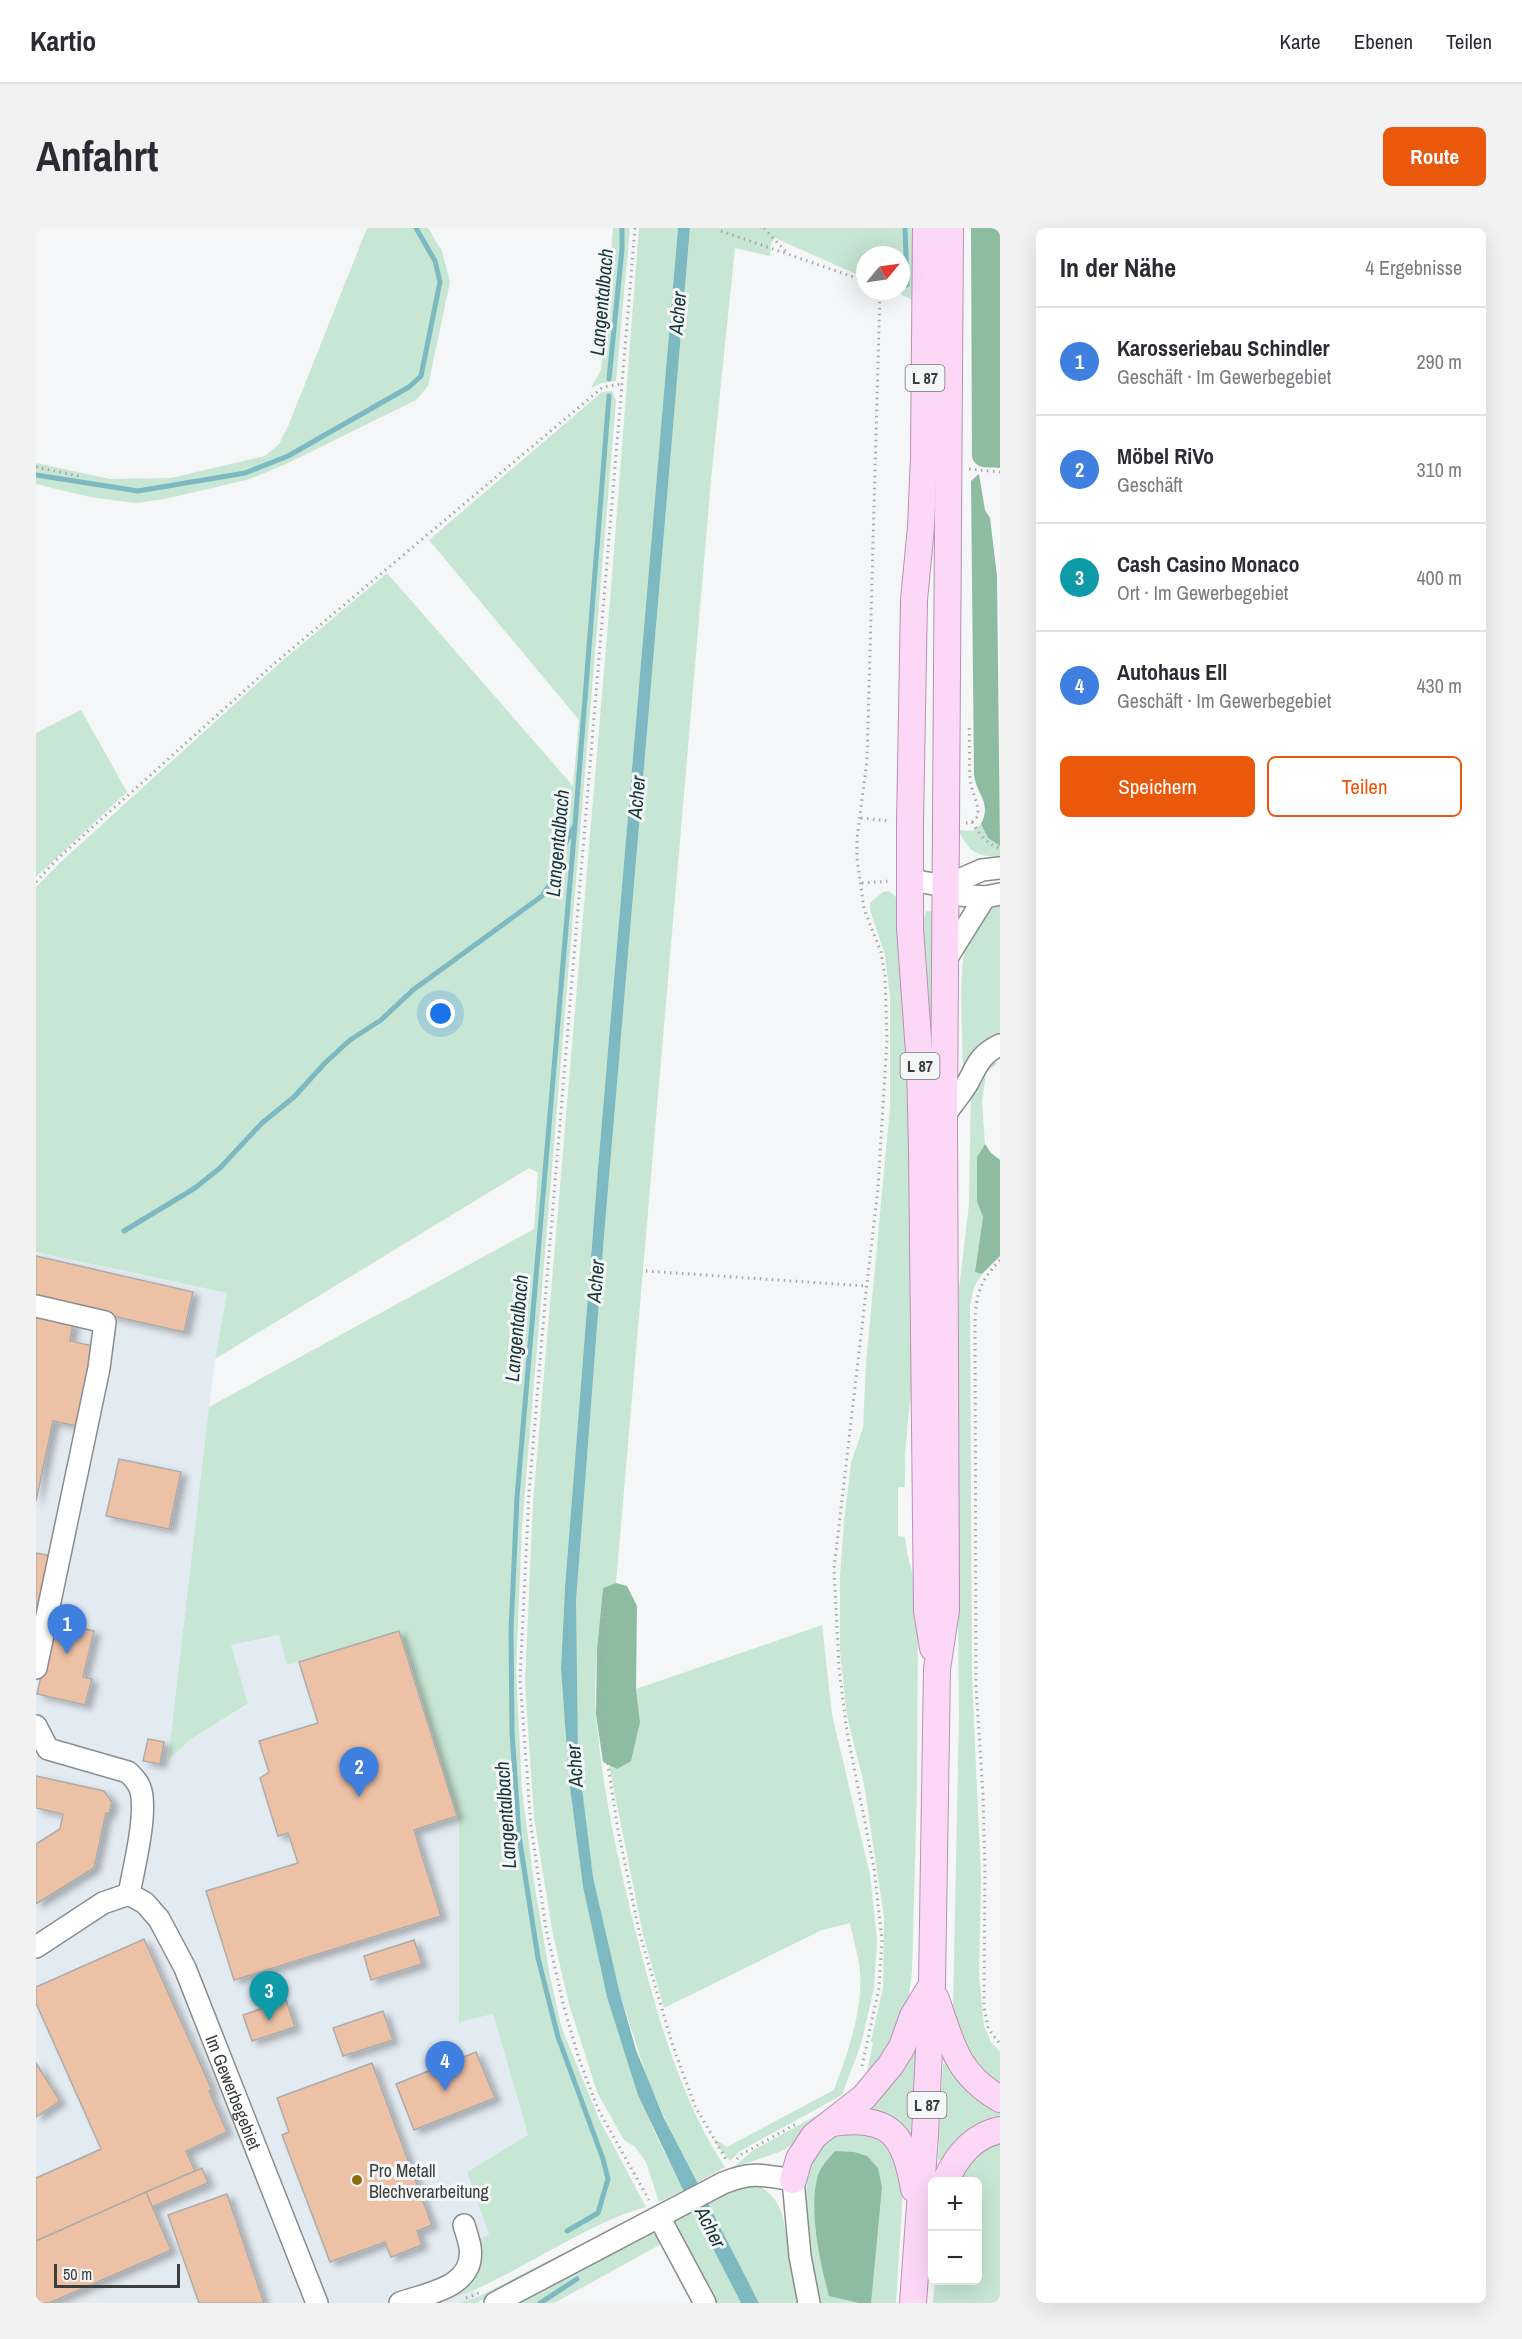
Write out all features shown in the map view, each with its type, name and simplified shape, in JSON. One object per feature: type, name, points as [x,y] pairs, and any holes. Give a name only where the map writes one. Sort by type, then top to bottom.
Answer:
[{"type":"main road","name":"L 87","points":[[926,228],[924,456],[921,527],[914,600],[912,669],[910,928],[920,1066],[927,1611],[937,1669]]},
{"type":"main road","name":"L 87","points":[[913,2303],[926,2215],[937,1669],[946,1610],[944,1116],[950,495],[950,228]]},
{"type":"main road","points":[[932,1985],[958,2061],[975,2081],[1000,2098]]},
{"type":"main road","points":[[793,2180],[799,2158],[810,2142],[864,2097],[890,2066],[902,2047],[913,2016],[932,1985]]},
{"type":"main road","points":[[832,2123],[860,2120],[879,2123],[899,2140],[905,2151],[913,2182],[926,2215]]},
{"type":"main road","points":[[947,2177],[952,2165],[966,2148],[984,2135],[1000,2130]]},
{"type":"street","points":[[945,886],[982,870],[1000,868]]},
{"type":"street","points":[[910,879],[945,886],[958,895],[993,896]]},
{"type":"street","points":[[945,961],[993,896]]},
{"type":"street","points":[[944,1116],[967,1084],[973,1068],[981,1057],[1000,1045]]},
{"type":"street","points":[[36,1306],[105,1322],[99,1368],[36,1668]]},
{"type":"street","points":[[36,1726],[48,1749],[128,1772],[141,1789],[143,1807],[129,1894],[103,1903],[36,1947]]},
{"type":"street","name":"Im Gewerbegebiet","points":[[129,1894],[146,1903],[159,1919],[185,1968],[317,2303]]},
{"type":"street","points":[[495,2303],[664,2213],[727,2174],[754,2173],[793,2180],[800,2256],[809,2303]]},
{"type":"street","points":[[664,2213],[705,2303]]},
{"type":"street","points":[[400,2303],[447,2287],[461,2279],[469,2267],[471,2249],[464,2225]]},
{"type":"path","points":[[635,228],[529,1493],[520,1680],[531,1826],[546,1929],[564,2007],[579,2059],[598,2109],[664,2213]]},
{"type":"path","points":[[764,228],[787,253]]},
{"type":"path","points":[[721,231],[856,278]]},
{"type":"path","points":[[862,2066],[879,1988],[882,1940],[874,1868],[847,1732],[839,1668],[834,1569],[878,1188],[886,1040],[883,960],[864,909],[857,858],[857,840],[867,760],[880,300]]},
{"type":"path","points":[[36,882],[56,860],[275,663],[603,387],[621,384]]},
{"type":"path","points":[[36,467],[83,477]]},
{"type":"path","points":[[967,469],[1000,471]]},
{"type":"path","points":[[972,822],[982,837],[993,846],[1000,848]]},
{"type":"path","points":[[862,882],[910,879]]},
{"type":"path","points":[[1000,1260],[985,1276],[976,1299],[975,1322],[976,1686],[984,1837],[984,2007],[988,2028],[1000,2044]]},
{"type":"path","points":[[646,1270],[867,1286]]},
{"type":"path","points":[[607,1590],[602,1642],[600,1714],[618,1830],[639,1931],[673,2046],[695,2106],[716,2146],[727,2174]]},
{"type":"path","points":[[727,2174],[742,2154],[804,2120]]},
{"type":"shaded area","points":[[36,1252],[227,1293],[215,1359],[168,1759],[191,1739],[248,1705],[231,1645],[280,1635],[287,1665],[400,1630],[459,1822],[459,2022],[493,2014],[528,2136],[468,2172],[489,2234],[469,2281],[481,2303],[36,2303]]},
{"type":"green space","points":[[367,228],[428,228],[442,251],[450,282],[428,386],[416,400],[286,464],[250,479],[165,499],[135,503],[90,497],[36,484],[36,463],[110,479],[171,478],[265,456],[279,444],[289,424]]},
{"type":"green space","points":[[613,228],[630,228],[616,381],[602,383],[591,388],[601,370]]},
{"type":"green space","points":[[639,228],[678,228],[598,1168],[565,1587],[561,1668],[569,1780],[583,1887],[607,1997],[653,2129],[683,2190],[659,2202],[646,2162],[635,2147],[624,2140],[597,2092],[569,2004],[553,1935],[534,1817],[525,1684],[533,1503],[611,589]]},
{"type":"green space","points":[[690,228],[917,228],[917,302],[910,299],[910,246],[856,246],[856,274],[775,238],[771,243],[770,256],[735,248],[711,480],[616,1583],[603,1588],[595,1683],[596,1715],[606,1795],[642,1955],[659,2018],[681,2081],[694,2112],[725,2167],[696,2183],[650,2087],[620,1994],[593,1877],[578,1757],[575,1678],[576,1601],[604,1236]]},
{"type":"green space","points":[[971,228],[1000,228],[1000,468],[979,466],[972,457]]},
{"type":"green space","points":[[612,391],[616,401],[522,1527],[516,1670],[522,1790],[533,1876],[561,2026],[599,2119],[646,2207],[596,2226],[470,2292],[445,2300],[419,2303],[456,2290],[477,2241],[489,2234],[467,2172],[528,2135],[493,2014],[459,2022],[459,1822],[400,1631],[287,1665],[279,1635],[231,1645],[248,1704],[191,1739],[168,1760],[209,1407],[534,1229],[538,1173],[529,1168],[215,1359],[227,1293],[36,1252],[36,887],[281,662],[387,573],[573,786],[579,720],[429,540],[602,392]]},
{"type":"green space","points":[[979,474],[985,510],[990,518],[997,576],[1000,846],[988,838],[981,824],[985,810],[974,775],[971,481]]},
{"type":"green space","points":[[81,710],[127,792],[36,877],[36,733]]},
{"type":"green space","points":[[981,824],[988,838],[1000,846],[1000,857],[974,851],[958,830],[972,831]]},
{"type":"green space","points":[[889,891],[898,899],[911,1070],[913,1369],[905,1454],[905,1487],[898,1487],[898,1536],[905,1537],[918,1598],[917,1786],[912,1971],[905,2017],[888,2053],[865,2081],[883,1988],[884,1917],[864,1784],[847,1716],[840,1651],[840,1577],[851,1463],[863,1428],[866,1364],[890,1107],[890,996],[885,955],[870,910],[870,903],[883,892]]},
{"type":"green space","points":[[1000,902],[1000,1038],[963,1074],[962,985],[965,951],[968,940],[978,924],[990,909]]},
{"type":"green space","points":[[926,911],[935,912],[932,1067],[921,929]]},
{"type":"green space","points":[[988,1061],[998,1063],[986,1073],[982,1101],[985,1144],[977,1157],[977,1202],[983,1217],[975,1272],[982,1274],[974,1287],[970,1305],[972,1679],[981,1878],[979,1974],[984,2026],[991,2042],[1000,2052],[1000,2090],[975,2070],[953,2010],[959,1715],[955,1323],[969,1204],[971,1085]]},
{"type":"green space","points":[[985,1144],[1000,1160],[1000,1256],[982,1274],[975,1272],[983,1217],[977,1202],[977,1157]]},
{"type":"green space","points":[[616,1583],[627,1586],[637,1606],[636,1689],[640,1722],[631,1761],[617,1769],[603,1762],[596,1714],[597,1649],[603,1588]]},
{"type":"green space","points":[[822,1625],[832,1715],[870,1875],[877,1940],[874,1988],[861,2044],[842,2095],[740,2151],[730,2161],[714,2141],[727,2147],[834,2090],[853,2033],[859,2003],[859,1967],[850,1923],[822,1930],[664,2008],[643,1934],[609,1765],[617,1769],[640,1722],[636,1689]]},
{"type":"green space","points":[[908,2050],[916,2052],[911,2134],[907,2135],[869,2113],[868,2104]]},
{"type":"green space","points":[[950,2063],[1000,2108],[1000,2121],[947,2160],[938,2160],[943,2064]]},
{"type":"green space","points":[[839,2103],[795,2143],[779,2152],[733,2168],[752,2151]]},
{"type":"green space","points":[[851,2127],[892,2144],[903,2192],[896,2303],[819,2303],[810,2255],[806,2210],[807,2170],[827,2138]]},
{"type":"green space","points":[[1000,2137],[1000,2303],[933,2303],[935,2285],[982,2285],[982,2177],[953,2177],[958,2169]]},
{"type":"green space","points":[[835,2151],[854,2152],[867,2156],[878,2168],[882,2187],[871,2303],[859,2303],[829,2296],[819,2253],[814,2207],[820,2171]]},
{"type":"green space","points":[[753,2184],[771,2195],[781,2211],[800,2303],[759,2303],[707,2203],[726,2189]]},
{"type":"green space","points":[[694,2210],[741,2303],[710,2303],[669,2231],[674,2220]]},
{"type":"green space","points":[[642,2215],[476,2303],[459,2303],[476,2298]]},
{"type":"green space","points":[[652,2233],[663,2243],[554,2303],[518,2303]]},
{"type":"water","name":"Acher","points":[[678,228],[690,228],[604,1236],[576,1601],[578,1757],[593,1877],[620,1994],[636,2050],[663,2116],[759,2303],[741,2303],[683,2190],[638,2095],[607,1997],[583,1887],[569,1780],[561,1668],[565,1587],[598,1168]]},
{"type":"building","points":[[36,1256],[193,1292],[184,1332],[36,1299]]},
{"type":"building","points":[[36,1316],[73,1323],[70,1341],[93,1346],[76,1426],[53,1421],[36,1501]]},
{"type":"building","points":[[119,1459],[181,1472],[169,1529],[106,1516]]},
{"type":"building","points":[[36,1553],[52,1556],[36,1626]]},
{"type":"building","points":[[53,1622],[94,1631],[83,1677],[92,1679],[85,1705],[37,1694]]},
{"type":"building","points":[[399,1631],[457,1816],[414,1830],[441,1916],[234,1980],[206,1891],[298,1863],[288,1833],[278,1836],[260,1778],[269,1772],[259,1741],[318,1723],[299,1662]]},
{"type":"building","points":[[148,1739],[164,1742],[160,1764],[143,1761]]},
{"type":"building","points":[[36,1776],[104,1791],[112,1802],[109,1814],[106,1813],[94,1868],[36,1904],[36,1844],[60,1829],[63,1814],[36,1808]]},
{"type":"building","points":[[144,1939],[212,2090],[209,2091],[227,2132],[186,2151],[195,2171],[36,2241],[36,2178],[101,2149],[36,2003],[36,1987]]},
{"type":"building","points":[[414,1940],[422,1964],[371,1980],[364,1956]]},
{"type":"building","points":[[286,2000],[295,2027],[252,2041],[243,2015]]},
{"type":"building","points":[[383,2011],[393,2040],[343,2056],[333,2028]]},
{"type":"building","points":[[476,2052],[495,2098],[414,2130],[396,2084]]},
{"type":"building","points":[[36,2063],[60,2101],[36,2117]]},
{"type":"building","name":"Pro Metall Blechverarbeitung","points":[[372,2063],[432,2225],[417,2231],[422,2245],[391,2257],[385,2242],[330,2262],[282,2135],[289,2132],[277,2098]]},
{"type":"building","points":[[202,2168],[208,2183],[152,2207],[146,2192]]},
{"type":"building","points":[[146,2192],[171,2250],[49,2303],[36,2303],[36,2241]]},
{"type":"building","points":[[227,2194],[264,2303],[199,2303],[168,2215]]},
{"type":"waterway","points":[[36,475],[138,491],[245,473],[288,456],[409,387],[421,376],[440,282],[435,261],[416,228]]},
{"type":"waterway","name":"Langentalbach","points":[[609,379],[622,249],[622,228]]},
{"type":"waterway","points":[[905,228],[906,246]]},
{"type":"waterway","name":"Langentalbach","points":[[567,2231],[598,2213],[608,2179],[603,2159],[558,2037],[538,1958],[519,1836],[512,1732],[511,1630],[517,1497],[609,396]]},
{"type":"waterway","points":[[124,1231],[195,1188],[220,1168],[262,1123],[294,1097],[350,1040],[381,1020],[413,990],[542,896],[555,876],[573,828]]},
{"type":"waterway","name":"Langentalbach","points":[[540,2303],[577,2279]]},
{"type":"place","name":"Karosseriebau Schindler","points":[[67,1654]]},
{"type":"place","name":"Möbel RiVo","points":[[359,1797]]},
{"type":"place","name":"Cash Casino Monaco","points":[[269,2021]]},
{"type":"place","name":"Autohaus Ell","points":[[445,2091]]},
{"type":"place","name":"Pro Metall Blechverarbeitung","points":[[357,2180]]}]
